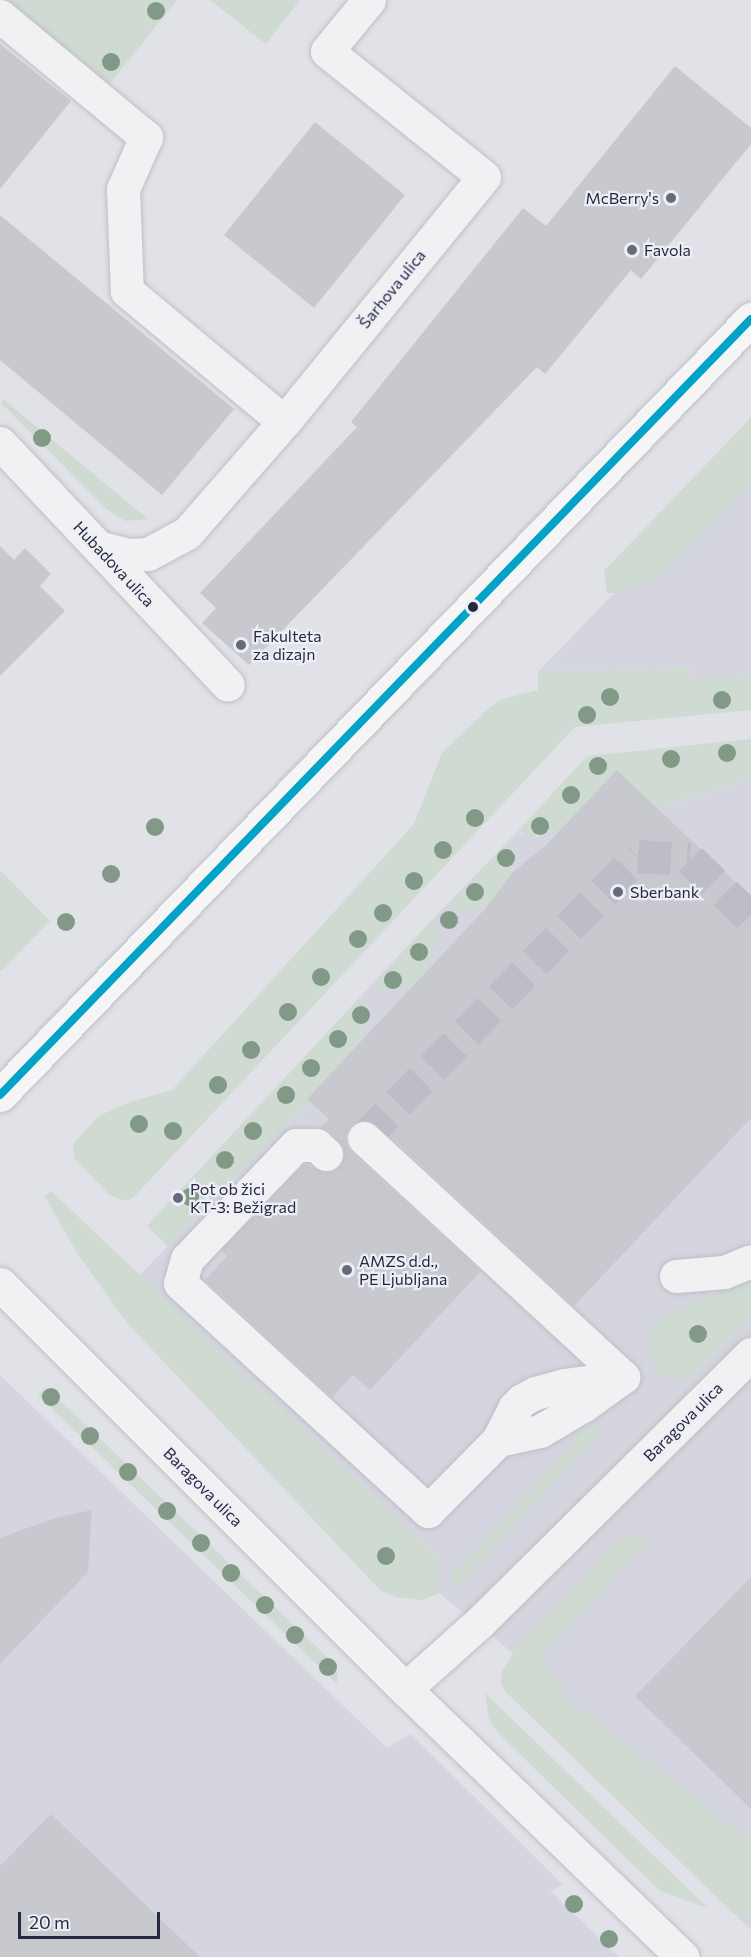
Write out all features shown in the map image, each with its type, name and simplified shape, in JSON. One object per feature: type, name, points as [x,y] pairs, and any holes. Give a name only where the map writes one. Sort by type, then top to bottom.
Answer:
[{"type":"main road","points":[[0,1095],[751,319]]},
{"type":"street","name":"Šarhova ulica","points":[[101,548],[130,555],[148,554],[187,533],[284,422],[484,177],[327,51],[369,0]]},
{"type":"street","points":[[0,16],[146,137],[123,189],[127,291],[284,422]]},
{"type":"street","name":"Hubadova ulica","points":[[0,443],[228,685]]},
{"type":"street","points":[[364,1138],[623,1377]]},
{"type":"street","points":[[326,1154],[316,1145],[296,1145],[187,1259],[180,1283],[428,1511],[498,1440],[514,1408],[522,1400],[535,1393],[564,1385],[623,1377]]},
{"type":"street","points":[[676,1276],[724,1272],[751,1261]]},
{"type":"street","name":"Baragova ulica","points":[[0,1284],[405,1689],[683,1957]]},
{"type":"street","name":"Baragova ulica","points":[[405,1689],[480,1622],[751,1354]]},
{"type":"street","points":[[498,1440],[540,1431],[584,1405],[623,1377]]},
{"type":"shaded area","points":[[2,0],[177,0],[107,87]]},
{"type":"shaded area","points":[[210,0],[300,0],[266,44]]},
{"type":"shaded area","points":[[3,399],[148,519],[125,521],[106,509],[1,403]]},
{"type":"shaded area","points":[[751,418],[751,674],[689,681],[688,668],[538,672],[614,593],[607,593],[604,571]]},
{"type":"shaded area","points":[[751,418],[751,486],[664,574],[638,587],[607,593],[604,571]]},
{"type":"shaded area","points":[[688,668],[689,680],[751,674],[751,710],[575,727],[133,1198],[126,1201],[110,1195],[74,1158],[73,1146],[77,1139],[99,1116],[127,1103],[172,1090],[414,824],[442,753],[490,707],[502,699],[538,690],[538,672]]},
{"type":"shaded area","points":[[751,739],[751,779],[658,809],[618,771],[558,835],[552,829],[530,838],[518,831],[587,756]]},
{"type":"shaded area","points":[[618,771],[658,809],[751,779],[751,1930],[507,1693],[501,1684],[502,1671],[514,1654],[439,1593],[439,1557],[139,1276],[259,1151],[343,1072],[338,1066],[359,1045],[369,1009],[361,996],[433,919],[518,831],[522,835],[538,837],[552,829],[558,835]]},
{"type":"shaded area","points":[[506,844],[513,863],[505,886],[487,905],[470,912],[456,914],[447,907]]},
{"type":"shaded area","points":[[0,870],[50,921],[1,971],[0,971]]},
{"type":"shaded area","points":[[433,919],[440,938],[428,968],[413,984],[394,990],[382,990],[374,984]]},
{"type":"shaded area","points":[[361,996],[369,1009],[359,1045],[344,1071],[259,1151],[168,1246],[147,1226]]},
{"type":"shaded area","points":[[51,1191],[439,1557],[439,1593],[422,1600],[396,1597],[380,1590],[127,1323],[77,1253],[45,1196]]},
{"type":"shaded area","points":[[751,1279],[751,1319],[696,1375],[677,1380],[658,1372],[651,1363],[647,1344],[652,1327],[662,1317]]},
{"type":"shaded area","points":[[0,1375],[387,1748],[411,1734],[563,1885],[550,1891],[619,1957],[0,1957]]},
{"type":"shaded area","points":[[46,1387],[331,1661],[337,1672],[337,1684],[38,1395]]},
{"type":"shaded area","points":[[580,1424],[587,1431],[594,1424],[604,1429],[474,1571],[450,1589],[454,1571],[576,1441],[570,1435]]},
{"type":"shaded area","points":[[625,1536],[650,1541],[542,1655],[569,1700],[751,1841],[751,1919],[735,1915],[507,1693],[501,1684],[502,1671],[518,1646],[615,1543]]},
{"type":"shaded area","points":[[485,1693],[708,1908],[660,1891],[497,1732],[489,1719]]},
{"type":"building","points":[[0,44],[71,101],[0,189]]},
{"type":"building","points":[[675,66],[751,128],[751,144],[641,279],[631,270],[545,374],[537,367],[249,665],[202,623],[216,608],[200,593],[357,427],[351,422],[523,208],[546,226]]},
{"type":"building","points":[[315,122],[405,195],[314,308],[224,235]]},
{"type":"building","points":[[0,215],[234,409],[162,495],[0,360]]},
{"type":"building","points":[[0,546],[14,560],[25,548],[51,574],[40,586],[65,611],[0,676]]},
{"type":"building","points":[[617,770],[751,897],[751,1118],[574,1306],[377,1124],[368,1120],[358,1120],[351,1125],[346,1134],[346,1144],[351,1152],[481,1271],[370,1390],[353,1375],[332,1397],[205,1280],[227,1256],[221,1250],[304,1164],[323,1172],[332,1172],[340,1166],[344,1157],[344,1148],[329,1131],[321,1128],[329,1119],[307,1099],[485,909],[512,873],[545,846]]},
{"type":"building","points":[[92,1510],[88,1572],[0,1664],[0,1538],[55,1518]]},
{"type":"building","points":[[751,1577],[751,1809],[635,1696]]},
{"type":"building","points":[[51,1814],[200,1957],[0,1957],[0,1866]]},
{"type":"tunnel","points":[[364,1138],[638,856],[690,859],[751,918]]},
{"type":"transit line","points":[[0,1095],[751,319]]},
{"type":"place","name":"McBerry's","points":[[671,198]]},
{"type":"place","name":"Favola","points":[[632,250]]},
{"type":"place","name":"Fakulteta za dizajn","points":[[241,645]]},
{"type":"place","name":"Sberbank","points":[[618,892]]},
{"type":"place","name":"Pot ob žici KT-3: Bežigrad","points":[[178,1198]]},
{"type":"place","name":"AMZS d.d., PE Ljubljana","points":[[347,1270]]}]
